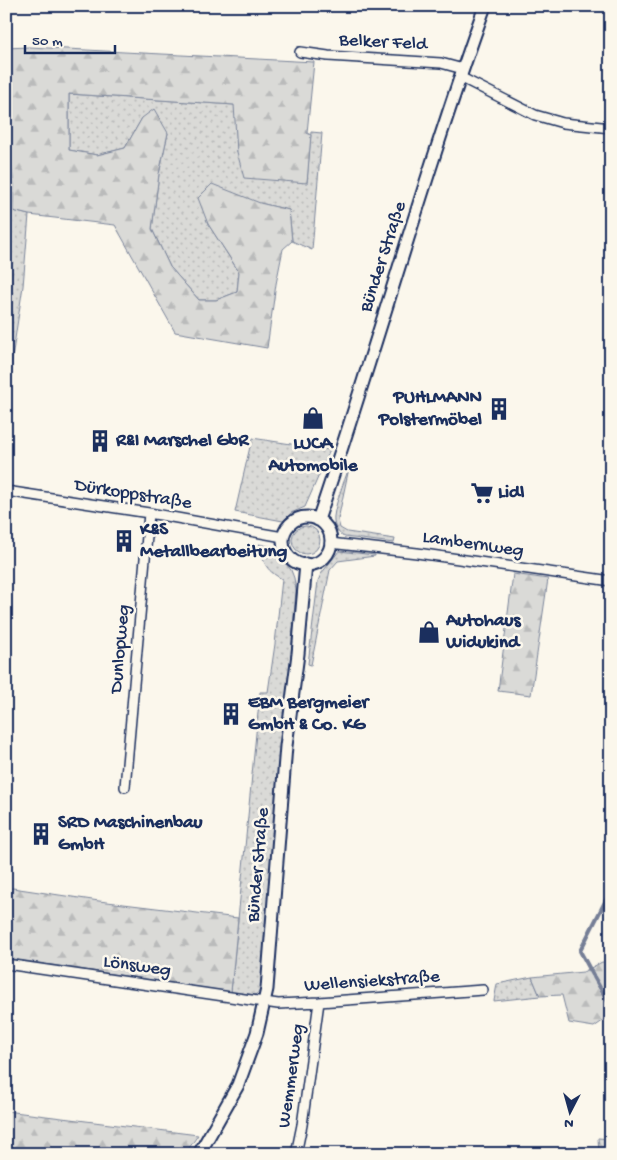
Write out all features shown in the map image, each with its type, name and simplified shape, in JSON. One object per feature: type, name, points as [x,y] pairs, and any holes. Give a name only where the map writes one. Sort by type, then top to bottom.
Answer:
[{"type":"street","name":"Bünder Straße","points":[[318,520],[461,73],[485,6]]},
{"type":"street","name":"Belker Feld","points":[[300,52],[328,56],[442,63],[535,116],[563,123],[611,128]]},
{"type":"street","name":"Dürkoppstraße","points":[[6,492],[283,537]]},
{"type":"street","name":"Dunlopweg","points":[[125,787],[149,514]]},
{"type":"street","points":[[303,517],[318,520],[328,529],[330,536],[329,550],[320,561],[313,564],[298,563],[286,553],[283,537],[286,530],[290,524],[303,517]]},
{"type":"street","name":"Lambernweg","points":[[330,543],[417,553],[611,581]]},
{"type":"street","name":"Bünder Straße","points":[[199,1154],[238,1085],[257,1033],[266,988],[286,746],[298,654],[306,564]]},
{"type":"street","name":"Lönsweg","points":[[6,964],[263,1003]]},
{"type":"street","name":"Wellensiekstraße","points":[[263,1003],[319,1002],[484,990]]},
{"type":"street","name":"Wemmerweg","points":[[296,1154],[302,1126],[319,1002]]},
{"type":"green space","points":[[29,47],[314,62],[307,133],[311,135],[307,183],[244,178],[237,152],[234,105],[69,94],[69,150],[97,155],[125,148],[142,118],[154,109],[168,133],[159,174],[152,229],[170,267],[199,300],[216,300],[237,292],[239,272],[208,224],[198,198],[212,184],[260,203],[289,210],[292,241],[283,249],[267,348],[175,332],[115,225],[29,215],[13,211],[14,185],[6,143],[6,48]]},
{"type":"green space","points":[[69,94],[235,105],[237,152],[307,182],[311,132],[322,133],[312,250],[292,241],[289,210],[260,203],[208,224],[239,272],[237,292],[216,300],[199,300],[170,267],[152,229],[159,174],[168,133],[142,118],[125,148],[97,155],[69,150]]},
{"type":"green space","points":[[6,143],[14,185],[13,211],[29,215],[23,286],[6,398]]},
{"type":"green space","points":[[252,438],[330,450],[305,507],[291,513],[283,521],[235,512]]},
{"type":"green space","points":[[349,468],[338,520],[340,528],[347,532],[395,539],[394,543],[345,537],[336,529],[334,522],[335,510]]},
{"type":"green space","points":[[306,526],[316,530],[320,540],[316,550],[306,554],[296,550],[292,540],[296,530]]},
{"type":"green space","points":[[259,544],[272,547],[291,570],[296,590],[262,973],[260,991],[255,995],[231,992],[260,692],[268,692],[282,579],[268,569]]},
{"type":"green space","points":[[339,551],[375,556],[338,561],[330,570],[311,665],[308,664],[318,581],[321,574]]},
{"type":"green space","points":[[513,574],[548,579],[531,695],[498,691]]},
{"type":"green space","points":[[6,887],[99,901],[238,918],[231,992],[6,958]]},
{"type":"green space","points":[[602,962],[611,963],[611,1017],[594,1027],[569,1023],[562,995],[540,996],[532,977],[583,972]]},
{"type":"green space","points":[[532,977],[540,996],[494,1001],[497,984]]},
{"type":"green space","points":[[6,1111],[198,1135],[185,1154],[6,1154]]},
{"type":"green space","points":[[598,1138],[611,1139],[611,1154],[599,1154]]},
{"type":"waterway","points":[[593,975],[580,951],[611,890]]},
{"type":"waterway","points":[[594,977],[611,1007]]},
{"type":"place","name":"PUHLMANN Polstermöbel","points":[[499,409]]},
{"type":"place","name":"LUCA Automobile","points":[[313,418]]},
{"type":"place","name":"R&I Marschel GbR","points":[[100,441]]},
{"type":"place","name":"Lidl","points":[[482,493]]},
{"type":"place","name":"K&S Metallbearbeitung","points":[[124,541]]},
{"type":"place","name":"Autohaus Widukind","points":[[429,632]]},
{"type":"place","name":"EBM Bergmeier GmbH & Co. KG","points":[[231,714]]},
{"type":"place","name":"SRD Maschinenbau GmbH","points":[[41,834]]}]
